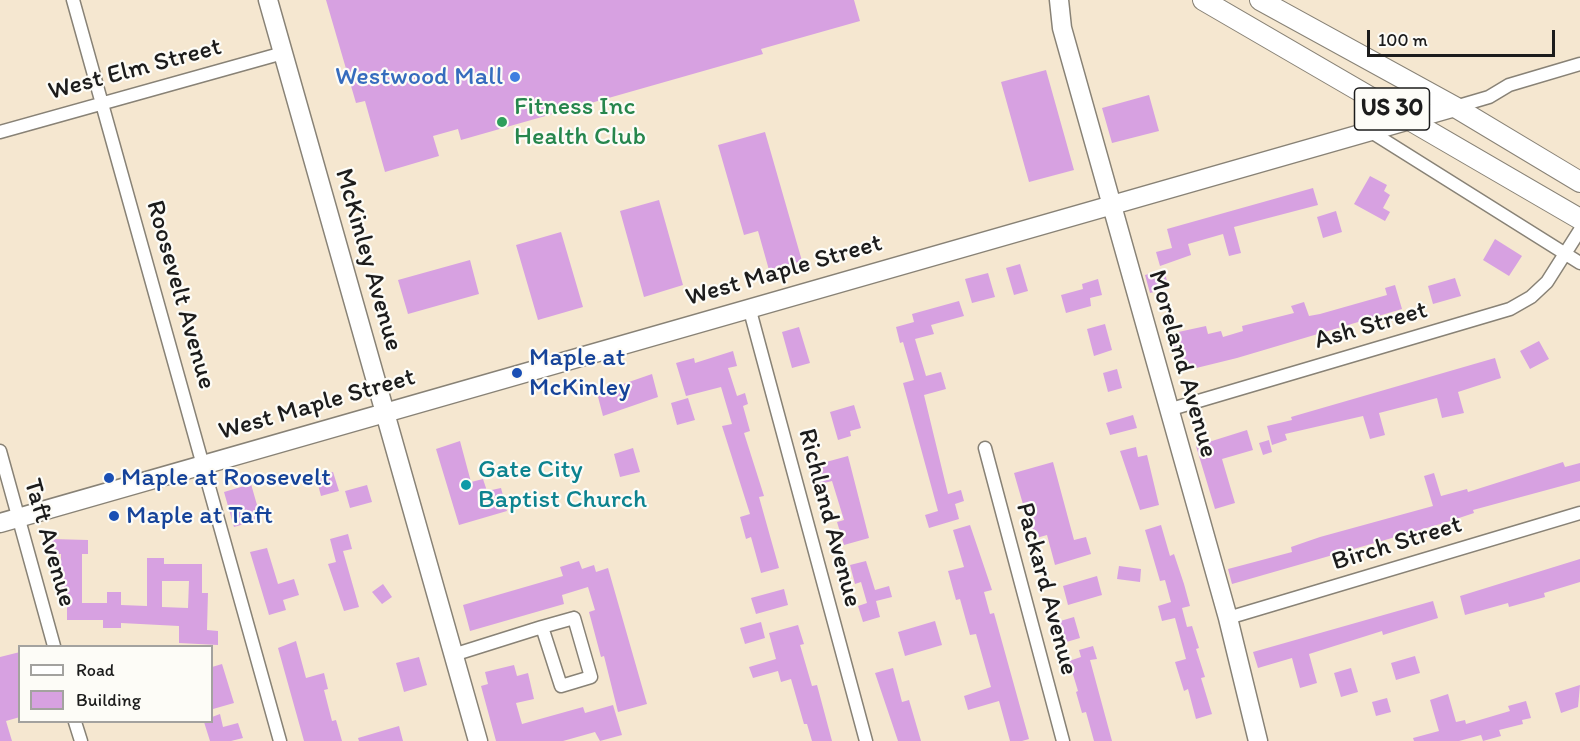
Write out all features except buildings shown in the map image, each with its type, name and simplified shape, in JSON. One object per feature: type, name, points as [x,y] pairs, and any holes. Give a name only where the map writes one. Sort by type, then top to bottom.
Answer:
[{"type":"main road","name":"US 30","points":[[1203,0],[1580,219]]},
{"type":"main road","name":"US 30","points":[[1260,0],[1455,106],[1580,182]]},
{"type":"street","name":"Roosevelt Avenue","points":[[73,0],[280,741]]},
{"type":"street","name":"McKinley Avenue","points":[[268,0],[478,741]]},
{"type":"street","name":"Moreland Avenue","points":[[1059,0],[1062,28],[1228,618],[1258,741]]},
{"type":"street","name":"West Elm Street","points":[[0,132],[283,53]]},
{"type":"street","name":"West Maple Street","points":[[0,523],[384,411],[1489,97],[1509,85],[1580,64]]},
{"type":"street","points":[[1368,130],[1580,263]]},
{"type":"street","name":"Ash Street","points":[[1168,410],[1510,309],[1531,297],[1547,282],[1580,230]]},
{"type":"street","name":"Richland Avenue","points":[[748,307],[867,741]]},
{"type":"street","name":"Packard Avenue","points":[[985,448],[1063,741]]},
{"type":"street","name":"Taft Avenue","points":[[0,451],[54,645]]},
{"type":"street","name":"Birch Street","points":[[1228,618],[1580,513]]},
{"type":"street","points":[[453,655],[542,627],[574,618],[591,676],[561,686],[542,627]]},
{"type":"street","points":[[75,723],[81,741]]},
{"type":"place","name":"Westwood Mall","points":[[515,77]]},
{"type":"place","name":"Fitness Inc Health Club","points":[[502,122]]},
{"type":"place","name":"Maple at McKinley","points":[[517,373]]},
{"type":"place","name":"Maple at Roosevelt","points":[[109,478]]},
{"type":"place","name":"Gate City Baptist Church","points":[[466,485]]},
{"type":"place","name":"Maple at Taft","points":[[114,516]]}]
